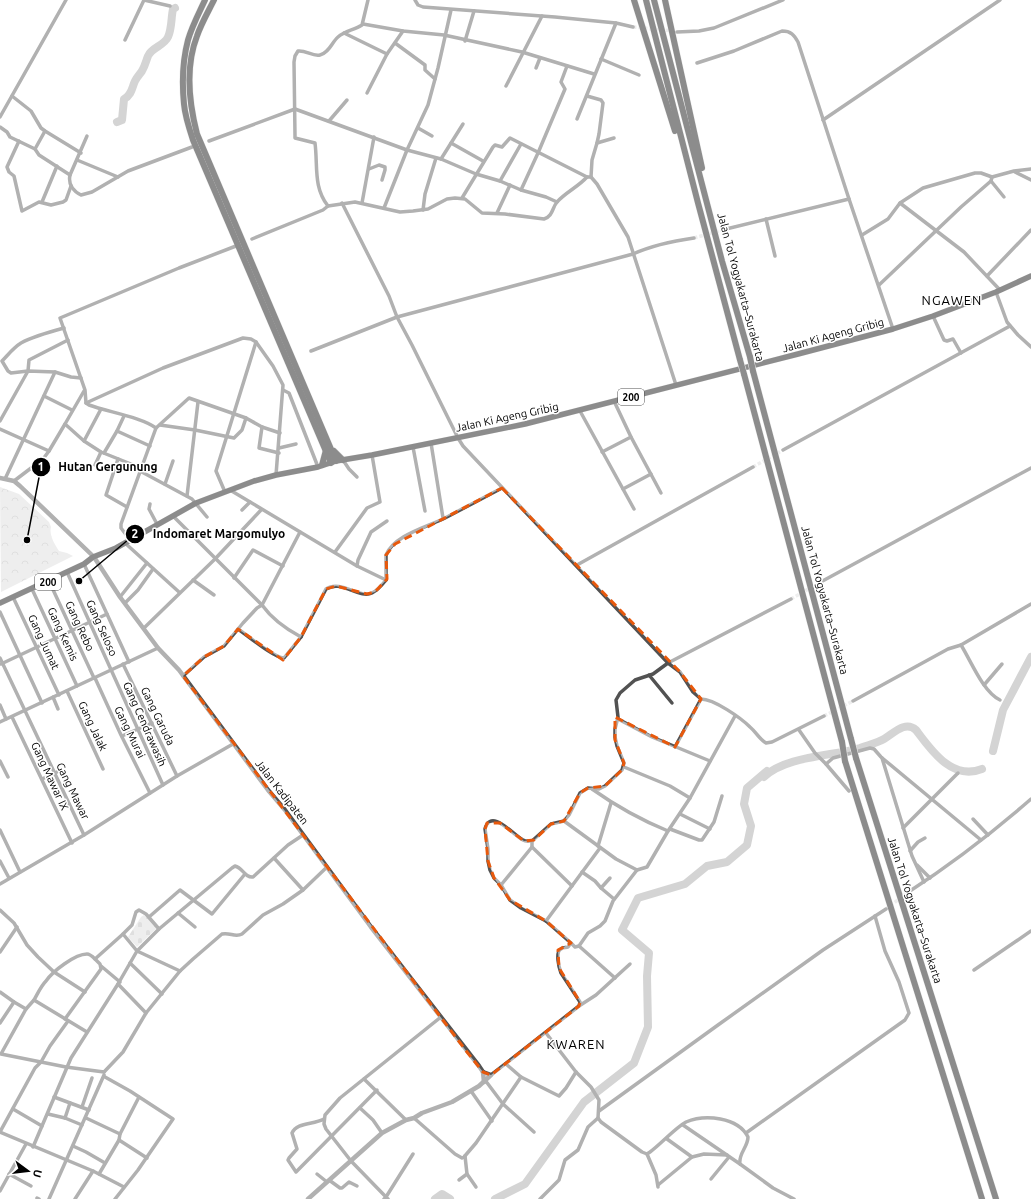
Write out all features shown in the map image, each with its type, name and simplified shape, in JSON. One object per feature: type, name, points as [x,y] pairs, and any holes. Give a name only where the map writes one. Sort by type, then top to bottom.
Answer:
[{"type":"highway","points":[[205,0],[193,28],[186,50],[184,71],[184,104],[187,120],[193,140],[329,450],[337,461]]},
{"type":"highway","points":[[214,0],[196,37],[189,71],[193,119],[197,134],[329,450]]},
{"type":"highway","points":[[634,0],[698,203]]},
{"type":"highway","name":"Jalan Tol Yogyakarta–Surakarta","points":[[646,0],[698,203],[842,742],[845,760],[982,1199]]},
{"type":"highway","name":"Jalan Tol Yogyakarta–Surakarta","points":[[654,0],[722,261],[750,357],[856,758],[996,1199]]},
{"type":"highway","points":[[665,0],[722,261]]},
{"type":"highway","points":[[320,466],[329,450]]},
{"type":"main road","name":"Jalan Ki Ageng Gribig","points":[[0,603],[84,564],[93,556],[128,541],[196,502],[276,475],[337,461],[372,456],[431,444],[580,411],[893,329],[998,291],[1031,276]]},
{"type":"street","points":[[0,117],[66,0]]},
{"type":"street","points":[[125,40],[144,0],[170,6]]},
{"type":"street","points":[[363,24],[368,0]]},
{"type":"street","points":[[415,0],[417,4],[421,6],[451,10],[542,16],[616,23],[633,27]]},
{"type":"street","points":[[676,32],[699,31],[714,28],[783,0]]},
{"type":"street","points":[[823,120],[1000,0]]},
{"type":"street","points":[[384,208],[407,150],[428,105],[451,10]]},
{"type":"street","points":[[464,41],[474,11]]},
{"type":"street","points":[[506,86],[522,52],[542,16]]},
{"type":"street","points":[[577,120],[594,74],[616,23]]},
{"type":"street","points":[[328,206],[320,193],[318,186],[315,143],[295,137],[294,133],[294,62],[296,54],[302,50],[312,54],[321,54],[329,49],[334,41],[344,33],[363,24],[403,31],[444,35],[464,41],[522,52],[594,74]]},
{"type":"street","points":[[367,93],[387,54],[403,31]]},
{"type":"street","points":[[697,63],[734,51],[782,31],[792,34],[798,42],[893,329]]},
{"type":"street","points":[[344,33],[387,54]]},
{"type":"street","points":[[394,43],[425,65],[425,70],[435,79]]},
{"type":"street","points":[[536,68],[540,58]]},
{"type":"street","points":[[601,58],[639,75]]},
{"type":"street","points":[[521,190],[565,88],[561,82],[567,66]]},
{"type":"street","points":[[12,96],[34,114],[41,128],[81,152]]},
{"type":"street","points":[[252,239],[323,210],[328,206],[355,202],[404,212],[434,207],[449,198],[462,198],[480,213],[497,213],[544,219],[549,217],[557,202],[589,177],[597,143],[603,103],[601,100],[587,96]]},
{"type":"street","points":[[329,121],[347,100]]},
{"type":"street","points":[[209,141],[295,109],[407,150],[439,158],[476,174],[500,181],[557,202]]},
{"type":"street","points":[[423,210],[425,194],[439,158],[463,124]]},
{"type":"street","points":[[2,128],[10,137],[35,149],[39,155],[70,175]]},
{"type":"street","points":[[418,128],[432,136]]},
{"type":"street","points":[[35,149],[45,131]]},
{"type":"street","points":[[88,136],[70,175],[69,181],[71,186],[81,195],[87,194],[128,172],[192,147]]},
{"type":"street","points":[[362,203],[374,137]]},
{"type":"street","points":[[462,198],[483,161],[494,146],[502,148],[509,138],[589,177],[598,184],[625,230],[676,385]]},
{"type":"street","points":[[597,143],[614,138]]},
{"type":"street","points":[[19,141],[7,167],[8,171],[14,176],[22,211],[36,203],[42,202],[46,205],[51,205],[64,202],[71,186]]},
{"type":"street","points":[[451,143],[483,161]]},
{"type":"street","points":[[500,181],[521,144]]},
{"type":"street","points":[[77,160],[118,177]]},
{"type":"street","points":[[369,169],[378,165],[385,167],[382,180]]},
{"type":"street","points":[[42,202],[57,166]]},
{"type":"street","points":[[879,285],[992,179],[1014,171],[1031,168]]},
{"type":"street","points":[[1014,171],[1031,180]]},
{"type":"street","points":[[862,235],[888,219],[900,203],[923,188],[975,173],[980,173],[992,179],[1004,197]]},
{"type":"street","points":[[497,213],[510,185]]},
{"type":"street","points":[[722,230],[849,199]]},
{"type":"street","points":[[342,203],[389,296],[397,317],[463,446],[668,663],[680,672],[693,692],[701,699],[706,699],[719,705],[752,728],[766,744],[799,730],[824,716]]},
{"type":"street","points":[[900,203],[964,252],[987,276],[998,291],[1007,322],[1031,348]]},
{"type":"street","points":[[766,219],[775,256]]},
{"type":"street","points":[[987,276],[1031,230]]},
{"type":"street","points":[[311,351],[397,317],[633,254],[647,247],[677,240],[694,238]]},
{"type":"street","points":[[86,403],[85,390],[60,318],[179,268],[236,246]]},
{"type":"street","points":[[932,316],[944,340],[947,341],[953,339],[961,353]]},
{"type":"street","points":[[783,450],[1010,326]]},
{"type":"street","points":[[64,328],[42,334],[21,344],[12,350],[1,362],[11,373],[28,371],[55,372],[71,378],[81,378]]},
{"type":"street","points":[[86,403],[163,368],[243,338],[251,338],[256,342],[283,383],[279,453],[276,475]]},
{"type":"street","points":[[0,421],[28,371],[29,360],[68,340]]},
{"type":"street","points":[[256,342],[216,471],[227,491],[250,502],[261,510],[357,566],[386,580]]},
{"type":"street","points":[[55,372],[24,439],[3,479],[14,481],[43,459],[85,390]]},
{"type":"street","points":[[283,390],[289,393],[320,466]]},
{"type":"street","points":[[44,396],[72,410]]},
{"type":"street","points":[[179,592],[147,563],[128,541],[121,526],[156,428],[189,398],[246,418],[262,427],[280,433]]},
{"type":"street","points":[[614,401],[631,437],[661,493]]},
{"type":"street","points":[[187,496],[198,402]]},
{"type":"street","points":[[86,403],[152,425],[156,428]]},
{"type":"street","points":[[84,441],[102,409]]},
{"type":"street","points":[[580,411],[634,509]]},
{"type":"street","points":[[95,465],[117,431],[124,416]]},
{"type":"street","points":[[160,425],[235,438],[242,430],[246,418]]},
{"type":"street","points":[[65,424],[84,441],[103,453],[118,458],[187,496],[196,502],[207,517]]},
{"type":"street","points":[[262,427],[259,448],[279,453]]},
{"type":"street","points":[[0,429],[49,451]]},
{"type":"street","points":[[117,431],[150,446]]},
{"type":"street","points":[[602,452],[631,437]]},
{"type":"street","points":[[279,448],[296,444]]},
{"type":"street","points":[[431,444],[443,518]]},
{"type":"street","points":[[413,447],[424,511]]},
{"type":"street","points":[[335,552],[366,509],[369,506],[380,502],[372,456]]},
{"type":"street","points":[[118,458],[106,495],[127,507]]},
{"type":"street","points":[[165,484],[173,461]]},
{"type":"street","points":[[337,461],[349,469],[357,477]]},
{"type":"street","points":[[577,565],[753,467]]},
{"type":"street","points":[[817,584],[1031,468]]},
{"type":"street","points":[[623,489],[651,474]]},
{"type":"street","name":"Jalan Kadipaten","points":[[14,481],[93,556],[120,597],[158,648],[183,676],[378,936],[483,1072]]},
{"type":"street","points":[[238,629],[281,658],[286,656],[291,647],[301,637],[322,595],[328,587],[336,586],[370,594],[379,589],[386,580],[385,559],[388,551],[401,539],[502,488]]},
{"type":"street","points":[[242,510],[250,502]]},
{"type":"street","points":[[150,504],[149,509],[157,524]]},
{"type":"street","points":[[144,628],[179,592],[215,559],[261,510]]},
{"type":"street","points":[[172,515],[262,605],[268,614],[301,637]]},
{"type":"street","points":[[357,566],[363,547],[371,532],[387,521]]},
{"type":"street","points":[[183,676],[204,657],[224,646],[257,608],[262,605],[300,532]]},
{"type":"street","points":[[234,578],[254,550],[283,566]]},
{"type":"street","points":[[120,597],[147,563]]},
{"type":"street","points":[[84,564],[129,662]]},
{"type":"street","points":[[125,603],[138,590],[153,569]]},
{"type":"street","name":"Gang Seloso","points":[[67,572],[111,670]]},
{"type":"street","points":[[193,580],[214,595]]},
{"type":"street","name":"Gang Rebo","points":[[50,581],[94,678]]},
{"type":"street","name":"Gang Kemis","points":[[32,589],[77,686]]},
{"type":"street","name":"Gang Jumat","points":[[13,597],[59,695]]},
{"type":"street","points":[[615,978],[546,920],[521,908],[510,900],[501,885],[492,875],[488,860],[488,846],[485,829],[487,824],[491,822],[500,823],[524,841],[532,841],[551,824],[564,821],[569,815],[580,793],[588,788],[599,789],[605,786],[615,778],[624,767],[624,762],[615,737],[615,728],[618,718],[615,702],[618,696],[637,679],[656,672],[668,663],[791,599]]},
{"type":"street","points":[[853,701],[948,649],[961,645],[1031,604]]},
{"type":"street","points":[[0,612],[42,703]]},
{"type":"street","points":[[1,664],[107,614]]},
{"type":"street","points":[[961,645],[984,685],[994,697],[1000,700]]},
{"type":"street","points":[[0,722],[158,648]]},
{"type":"street","name":"Gang Mawar","points":[[0,658],[1,664],[84,835]]},
{"type":"street","name":"Gang Garuda","points":[[123,664],[177,776]]},
{"type":"street","points":[[984,685],[1002,664]]},
{"type":"street","name":"Gang Cendrawasih","points":[[111,670],[163,785]]},
{"type":"street","points":[[649,675],[672,703]]},
{"type":"street","name":"Gang Murai","points":[[94,678],[150,793]]},
{"type":"street","name":"Gang Jalak","points":[[67,691],[104,769]]},
{"type":"street","points":[[53,698],[58,709]]},
{"type":"street","points":[[675,747],[701,699]]},
{"type":"street","points":[[0,705],[6,719]]},
{"type":"street","points":[[564,821],[599,847],[634,869],[647,867],[690,798],[735,716]]},
{"type":"street","name":"Gang Mawar IX","points":[[12,717],[72,843]]},
{"type":"street","points":[[618,718],[652,737],[710,761]]},
{"type":"street","points":[[122,736],[152,723]]},
{"type":"street","points":[[799,730],[815,753],[849,791]]},
{"type":"street","points":[[0,884],[72,843],[177,776],[233,744]]},
{"type":"street","points":[[826,764],[834,758],[870,748],[874,749],[981,840]]},
{"type":"street","points":[[882,757],[910,851],[924,882]]},
{"type":"street","points":[[0,761],[8,777]]},
{"type":"street","points":[[624,767],[670,786],[690,798]]},
{"type":"street","points":[[42,779],[59,771]]},
{"type":"street","points":[[903,828],[958,773]]},
{"type":"street","points":[[591,788],[611,803],[646,822],[699,840],[702,840],[714,822],[722,796]]},
{"type":"street","points":[[907,893],[988,835],[1031,799]]},
{"type":"street","points":[[546,920],[599,847],[611,803]]},
{"type":"street","points":[[680,814],[710,829]]},
{"type":"street","points":[[973,819],[988,835]]},
{"type":"street","points":[[0,830],[20,872]]},
{"type":"street","points":[[33,1147],[48,1114],[66,1067],[119,983],[137,951],[145,941],[235,866],[250,878],[253,877],[288,845],[303,835]]},
{"type":"street","points":[[910,851],[918,842],[925,838]]},
{"type":"street","points":[[501,885],[532,847],[532,841]]},
{"type":"street","points":[[532,847],[572,886]]},
{"type":"street","points":[[274,858],[303,890]]},
{"type":"street","points":[[0,861],[9,878]]},
{"type":"street","points":[[915,863],[930,878]]},
{"type":"street","points":[[49,1199],[86,1118],[104,1074],[129,1043],[146,1013],[180,971],[221,935],[226,933],[240,936],[263,915],[283,904],[303,890],[327,867]]},
{"type":"street","points":[[580,1006],[578,999],[560,970],[558,956],[560,949],[575,945],[588,933],[600,926],[605,921],[613,899],[634,869]]},
{"type":"street","points":[[582,872],[595,881],[600,888],[613,899]]},
{"type":"street","points":[[149,917],[179,890],[212,914],[245,874]]},
{"type":"street","points":[[600,888],[610,878]]},
{"type":"street","points":[[599,1111],[718,1025],[886,909]]},
{"type":"street","points":[[0,910],[14,923],[22,938],[31,950],[54,972],[85,992]]},
{"type":"street","points":[[95,959],[132,925],[138,910],[143,911],[159,929]]},
{"type":"street","points":[[0,918],[4,913]]},
{"type":"street","points":[[178,913],[195,927]]},
{"type":"street","points":[[746,1133],[905,1020],[908,1016],[909,1013],[899,982],[886,951],[875,916]]},
{"type":"street","points":[[0,952],[17,927]]},
{"type":"street","points":[[974,970],[1031,931]]},
{"type":"street","points":[[123,934],[137,951],[180,971]]},
{"type":"street","points":[[115,1199],[147,1158],[174,1119],[104,1074],[1,1054],[26,1009],[34,1000],[43,984],[54,972],[72,960],[87,954],[90,954],[119,983],[146,1013]]},
{"type":"street","points":[[130,963],[162,994]]},
{"type":"street","points":[[308,1199],[382,1133],[406,1120],[452,1102],[471,1091],[529,1044],[596,995],[630,964]]},
{"type":"street","points":[[101,966],[100,970],[66,1020],[41,1062],[35,1068],[0,1132],[93,1171],[124,1187]]},
{"type":"street","points":[[1,995],[26,1009]]},
{"type":"street","points":[[34,1000],[87,1032]]},
{"type":"street","points":[[0,1023],[14,1002]]},
{"type":"street","points":[[413,1154],[386,1198],[351,1162],[324,1124],[324,1119],[327,1112],[340,1098],[441,1017]]},
{"type":"street","points":[[540,1199],[559,1180],[565,1160],[578,1150],[588,1127],[598,1118],[600,1102],[591,1087],[576,1072],[546,1033]]},
{"type":"street","points":[[506,1064],[521,1077],[559,1096],[576,1072]]},
{"type":"street","points":[[491,1075],[483,1072],[484,1081],[503,1104],[534,1132]]},
{"type":"street","points":[[414,1118],[455,1154],[462,1158],[492,1121],[521,1077]]},
{"type":"street","points":[[82,1107],[92,1078]]},
{"type":"street","points":[[364,1079],[377,1090],[406,1120]]},
{"type":"street","points":[[324,1119],[312,1124],[300,1125],[293,1130],[292,1133],[297,1149],[288,1160],[296,1172],[377,1090]]},
{"type":"street","points":[[471,1091],[492,1121]]},
{"type":"street","points":[[54,1097],[89,1110]]},
{"type":"street","points":[[99,1174],[119,1140],[120,1134],[139,1097]]},
{"type":"street","points":[[65,1118],[70,1103]]},
{"type":"street","points":[[360,1108],[373,1120],[382,1133]]},
{"type":"street","points":[[13,1109],[42,1126]]},
{"type":"street","points":[[48,1114],[65,1118],[82,1125]]},
{"type":"street","points":[[86,1118],[120,1134]]},
{"type":"street","points":[[598,1118],[606,1126],[646,1154],[656,1175],[658,1186],[692,1157],[704,1154],[728,1156]]},
{"type":"street","points":[[646,1154],[667,1139],[683,1124],[698,1119],[723,1120],[733,1123],[746,1133],[748,1137],[748,1142],[740,1157],[740,1164]]},
{"type":"street","points":[[0,1121],[5,1122]]},
{"type":"street","points":[[683,1124],[788,1198],[794,1199]]},
{"type":"street","points":[[667,1139],[692,1157]]},
{"type":"street","points":[[119,1140],[147,1158]]},
{"type":"street","points":[[0,1191],[26,1144]]},
{"type":"street","points":[[73,1146],[105,1163]]},
{"type":"street","points":[[465,1156],[467,1174],[476,1187]]},
{"type":"street","points":[[711,1179],[728,1156]]},
{"type":"street","points":[[75,1199],[93,1171]]},
{"type":"street","points":[[9,1174],[31,1186]]},
{"type":"street","points":[[317,1174],[340,1188],[348,1182],[357,1186]]},
{"type":"street","points":[[459,1180],[467,1174]]},
{"type":"highlighted area","points":[[502,488],[680,672],[701,699],[675,747],[615,717],[615,740],[624,763],[622,770],[605,786],[588,788],[580,793],[564,821],[551,824],[534,840],[524,841],[500,823],[487,823],[485,829],[488,861],[494,878],[510,900],[546,921],[571,943],[558,950],[559,968],[580,1002],[579,1006],[491,1075],[483,1072],[467,1052],[183,676],[204,657],[224,646],[238,629],[283,660],[301,637],[326,589],[336,586],[367,594],[375,592],[387,579],[386,555],[395,544]]},
{"type":"green space","points":[[0,487],[19,494],[49,522],[51,527],[51,536],[59,551],[73,556],[1,592]]},
{"type":"green space","points":[[144,915],[157,928],[137,947],[128,937],[141,917]]},
{"type":"waterway","points":[[117,122],[122,120],[124,99],[130,93],[148,56],[152,50],[164,42],[168,37],[173,9],[175,8]]},
{"type":"waterway","points":[[993,751],[1003,710],[1031,657]]},
{"type":"waterway","points":[[764,777],[773,770],[796,761],[860,748],[881,740],[899,729],[908,726],[916,730],[943,762],[961,771],[971,772],[982,769]]},
{"type":"waterway","points":[[495,1199],[525,1184],[584,1102],[634,1063],[648,1027],[647,976],[649,953],[622,930],[638,898],[685,884],[707,866],[727,862],[747,845],[751,826],[744,804],[747,788],[767,771]]},
{"type":"waterway","points":[[435,1199],[442,1194],[450,1199]]},
{"type":"tunnel","points":[[633,27],[673,31]]},
{"type":"tunnel","points":[[694,238],[722,230]]},
{"type":"tunnel","points":[[753,467],[783,450]]},
{"type":"tunnel","points":[[791,599],[817,584]]},
{"type":"tunnel","points":[[824,716],[853,701]]},
{"type":"tunnel","points":[[886,909],[907,893]]},
{"type":"place","name":"Hutan Gergunung","points":[[27,540]]},
{"type":"place","name":"Indomaret Margomulyo","points":[[79,581]]},
{"type":"district","name":"NGAWEN","points":[[952,300]]},
{"type":"district","name":"KWAREN","points":[[576,1044]]}]
